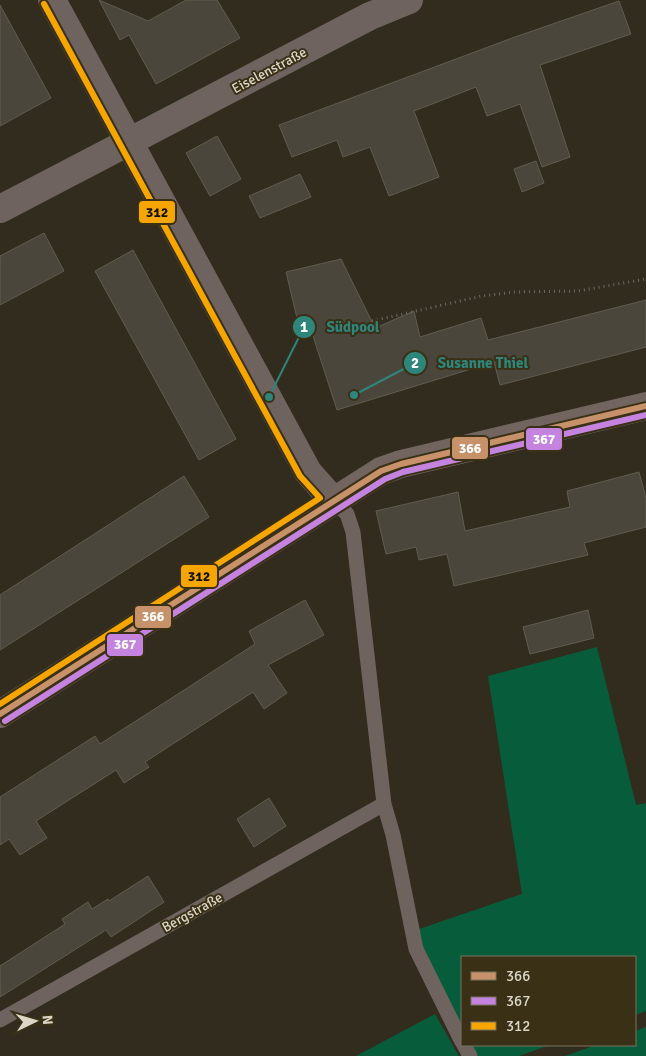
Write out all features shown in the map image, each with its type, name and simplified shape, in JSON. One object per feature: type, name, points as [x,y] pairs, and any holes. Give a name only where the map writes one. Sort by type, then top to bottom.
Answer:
[{"type":"street","points":[[52,0],[308,472],[334,500]]},
{"type":"street","name":"Eiselenstraße","points":[[0,208],[370,16],[409,0]]},
{"type":"street","points":[[0,714],[381,471],[401,464],[646,406]]},
{"type":"lane","points":[[334,500],[347,514],[353,532],[384,804],[393,835],[416,949],[461,1039]]},
{"type":"lane","name":"Bergstraße","points":[[0,1020],[384,804]]},
{"type":"path","points":[[372,321],[482,296],[516,292],[578,291],[646,279]]},
{"type":"green space","points":[[597,647],[636,805],[646,803],[646,1011],[636,1015],[636,956],[461,956],[461,1025],[427,959],[416,930],[522,894],[488,676]]},
{"type":"green space","points":[[435,1014],[459,1056],[356,1056]]},
{"type":"green space","points":[[646,1027],[646,1056],[565,1056],[593,1046],[636,1046],[636,1031]]},
{"type":"green space","points":[[472,1046],[547,1046],[519,1056],[477,1056]]},
{"type":"building","points":[[99,0],[148,21],[186,0],[217,0],[240,38],[156,84],[129,35],[120,40]]},
{"type":"building","points":[[619,1],[631,34],[540,65],[570,157],[542,167],[520,104],[487,116],[476,87],[414,111],[439,177],[389,196],[370,147],[343,157],[337,140],[292,157],[279,125],[515,37]]},
{"type":"building","points":[[0,5],[51,98],[0,126]]},
{"type":"building","points":[[217,136],[241,179],[210,196],[186,153]]},
{"type":"building","points":[[536,161],[544,183],[522,192],[514,169]]},
{"type":"building","points":[[300,174],[311,197],[260,218],[249,196]]},
{"type":"building","points":[[44,233],[64,271],[0,305],[0,256]]},
{"type":"building","points":[[133,250],[236,439],[199,460],[95,271]]},
{"type":"building","points":[[341,259],[375,328],[414,311],[420,337],[481,318],[488,340],[646,300],[646,347],[500,385],[494,362],[337,410],[313,336],[302,339],[286,272]]},
{"type":"building","points":[[639,472],[646,498],[646,527],[584,543],[588,555],[454,586],[447,554],[419,560],[416,547],[386,554],[376,511],[458,492],[465,531],[570,507],[567,491]]},
{"type":"building","points":[[184,476],[209,517],[0,650],[0,595]]},
{"type":"building","points":[[305,600],[324,635],[268,665],[287,693],[264,709],[253,692],[145,762],[149,767],[124,783],[116,770],[36,821],[47,838],[20,855],[9,839],[0,845],[0,797],[95,736],[100,744],[178,694],[255,644],[249,631]]},
{"type":"building","points":[[588,610],[594,638],[530,654],[523,627]]},
{"type":"building","points":[[269,798],[286,826],[254,847],[237,819]]},
{"type":"building","points":[[148,876],[164,902],[111,937],[106,930],[0,997],[0,966],[65,924],[62,919],[88,902],[92,909],[108,899],[109,901]]},
{"type":"transit line","name":"312","points":[[0,704],[320,498],[300,476],[44,4]]},
{"type":"transit line","name":"366","points":[[0,714],[381,471],[401,464],[646,406]]},
{"type":"transit line","name":"367","points":[[5,721],[385,479],[403,472],[646,415]]},
{"type":"place","name":"Susanne Thiel","points":[[354,395]]},
{"type":"place","name":"Südpool","points":[[269,397]]}]
